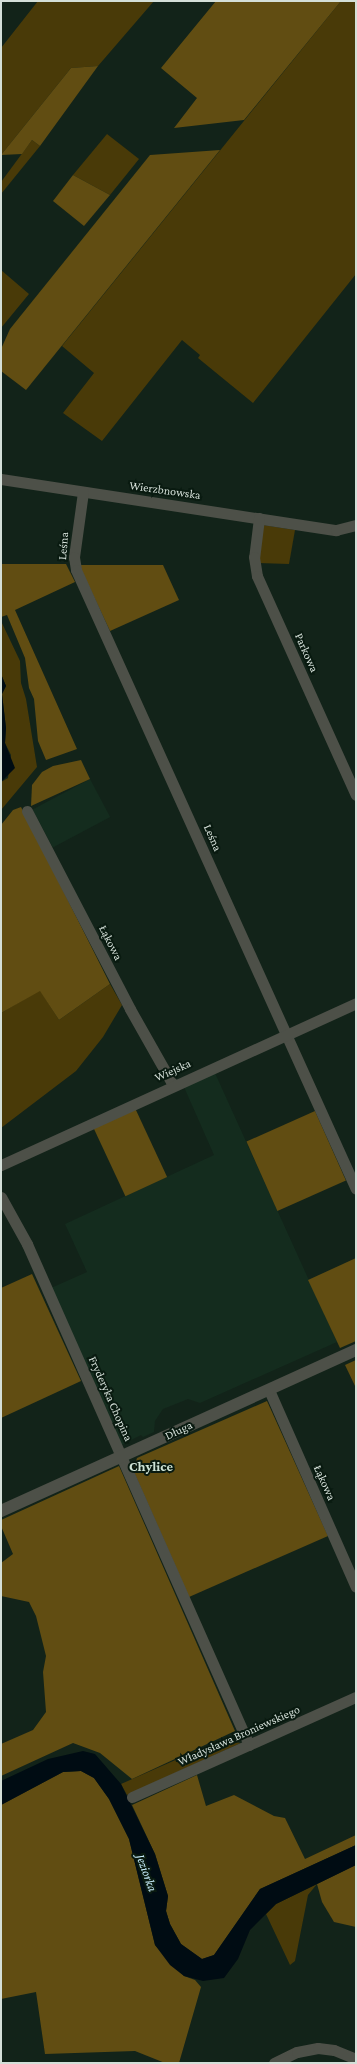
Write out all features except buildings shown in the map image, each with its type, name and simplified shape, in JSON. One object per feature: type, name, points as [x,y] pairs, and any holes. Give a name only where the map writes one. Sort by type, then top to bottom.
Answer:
[{"type":"street","name":"Wierzbnowska","points":[[1,479],[325,529],[336,530],[356,525]]},
{"type":"street","name":"Leśna","points":[[83,492],[74,557],[76,570],[356,1189]]},
{"type":"street","name":"Parkowa","points":[[259,518],[254,557],[257,576],[356,795]]},
{"type":"street","name":"Łąkowa","points":[[27,811],[130,1009],[173,1085]]},
{"type":"street","name":"Wiejska","points":[[1,1165],[173,1085],[356,1003]]},
{"type":"street","name":"Fryderyka Chopina","points":[[1,1197],[27,1244],[249,1745]]},
{"type":"street","name":"Długa","points":[[1,1511],[356,1350]]},
{"type":"street","name":"Łąkowa","points":[[269,1390],[356,1587]]},
{"type":"street","name":"Władysława Broniewskiego","points":[[132,1797],[356,1697]]},
{"type":"street","points":[[274,2063],[297,2052],[318,2048],[334,2050],[356,2059]]},
{"type":"shaded area","points":[[38,1],[154,1],[98,66],[71,68],[1,155],[1,48]]},
{"type":"shaded area","points":[[216,1],[341,1],[244,120],[174,128],[197,98],[161,68]]},
{"type":"shaded area","points":[[341,1],[356,1],[356,274],[253,403],[198,358],[200,355],[182,340],[102,441],[63,413],[94,373],[62,346]]},
{"type":"shaded area","points":[[98,66],[40,146],[32,140],[22,154],[1,155],[71,68]]},
{"type":"shaded area","points":[[107,134],[139,159],[110,195],[73,175]]},
{"type":"shaded area","points":[[32,140],[40,146],[1,194],[1,182]]},
{"type":"shaded area","points":[[220,150],[26,390],[1,371],[1,349],[10,329],[150,155]]},
{"type":"shaded area","points":[[73,175],[110,195],[84,226],[53,201]]},
{"type":"shaded area","points":[[1,270],[29,294],[1,328]]},
{"type":"shaded area","points":[[263,525],[295,530],[289,564],[258,563]]},
{"type":"shaded area","points":[[1,564],[66,564],[75,582],[15,610],[77,749],[46,760],[38,741],[34,699],[29,688],[25,658],[7,615],[1,617]]},
{"type":"shaded area","points":[[79,565],[163,565],[179,600],[110,631]]},
{"type":"shaded area","points":[[1,621],[20,661],[21,683],[26,699],[37,767],[1,810],[1,782],[8,778],[11,755],[5,743],[6,728],[2,694],[6,686],[1,674]]},
{"type":"shaded area","points":[[81,760],[90,779],[31,806],[32,785],[42,772],[53,766]]},
{"type":"shaded area","points":[[90,779],[110,817],[53,847],[33,810]]},
{"type":"shaded area","points":[[21,807],[110,984],[59,1020],[40,991],[1,1013],[1,825],[13,810]]},
{"type":"shaded area","points":[[110,984],[122,1005],[103,1037],[76,1071],[1,1128],[1,1013],[40,990],[59,1020]]},
{"type":"shaded area","points":[[215,1073],[337,1342],[200,1403],[188,1399],[163,1409],[155,1421],[154,1432],[143,1437],[141,1435],[120,1446],[51,1288],[87,1272],[65,1224],[214,1155],[184,1087]]},
{"type":"shaded area","points":[[135,1108],[167,1177],[125,1196],[93,1127]]},
{"type":"shaded area","points":[[315,1111],[346,1180],[277,1211],[246,1142]]},
{"type":"shaded area","points":[[356,1258],[356,1341],[340,1348],[308,1280]]},
{"type":"shaded area","points":[[32,1274],[81,1381],[1,1418],[1,1288]]},
{"type":"shaded area","points":[[356,1360],[356,1388],[345,1365]]},
{"type":"shaded area","points":[[267,1401],[328,1536],[189,1597],[133,1470],[137,1458]]},
{"type":"shaded area","points":[[119,1466],[235,1731],[132,1779],[100,1753],[73,1743],[1,1776],[1,1744],[33,1730],[46,1712],[43,1672],[46,1656],[36,1616],[29,1602],[1,1596],[1,1563],[13,1554],[1,1526],[1,1520]]},
{"type":"shaded area","points":[[230,1736],[233,1742],[241,1743],[127,1795],[121,1784]]},
{"type":"shaded area","points":[[81,1771],[94,1778],[109,1799],[129,1839],[155,1945],[184,1976],[195,1980],[201,1987],[179,2063],[165,2063],[135,2051],[45,2054],[36,1992],[1,1999],[1,1805],[63,1772]]},
{"type":"shaded area","points":[[197,1775],[206,1806],[234,1795],[274,1816],[285,1818],[305,1859],[356,1835],[356,1845],[260,1889],[214,1955],[202,1959],[181,1944],[170,1924],[166,1911],[168,1896],[155,1854],[132,1805]]},
{"type":"shaded area","points":[[356,1865],[356,1927],[334,1922],[322,1902],[317,1884]]},
{"type":"shaded area","points":[[317,1884],[308,1895],[295,1961],[290,1965],[266,1914],[276,1904]]},
{"type":"water","points":[[1,674],[6,686],[2,694],[6,728],[5,743],[15,768],[1,782]]},
{"type":"water","name":"Jeziorka","points":[[83,1751],[95,1754],[121,1784],[155,1854],[168,1896],[166,1911],[170,1924],[181,1944],[202,1959],[214,1955],[260,1889],[356,1845],[356,1865],[276,1904],[250,1930],[238,1959],[224,1978],[203,1981],[184,1976],[170,1965],[155,1945],[129,1839],[109,1799],[94,1778],[81,1771],[63,1772],[1,1805],[1,1781],[48,1759]]},
{"type":"district","name":"Chylice","points":[[151,1466]]}]
